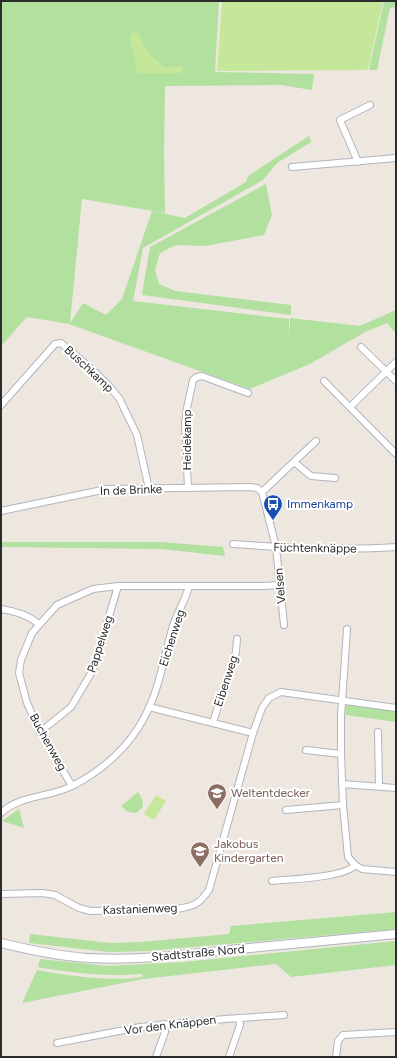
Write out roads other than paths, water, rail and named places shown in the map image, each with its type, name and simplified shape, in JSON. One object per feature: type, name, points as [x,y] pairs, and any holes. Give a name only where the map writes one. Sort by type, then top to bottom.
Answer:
[{"type":"main road","name":"Stadtstraße Nord","points":[[1,943],[27,950],[63,956],[131,959],[396,934]]},
{"type":"street","points":[[358,162],[340,120],[370,105]]},
{"type":"street","points":[[292,167],[396,158]]},
{"type":"street","name":"Buschkamp","points":[[1,405],[55,344],[62,343],[93,370],[119,398],[137,435],[149,489]]},
{"type":"street","points":[[361,347],[396,381]]},
{"type":"street","points":[[350,407],[396,362]]},
{"type":"street","name":"Heidekamp","points":[[188,488],[185,423],[193,380],[202,376],[248,392]]},
{"type":"street","points":[[324,381],[396,454]]},
{"type":"street","points":[[276,547],[262,492],[316,441]]},
{"type":"street","points":[[294,462],[311,476],[335,478]]},
{"type":"street","name":"In de Brinke","points":[[1,511],[107,489],[250,487],[257,488],[262,492]]},
{"type":"street","name":"Füchtenknäppe","points":[[233,544],[276,547],[372,549],[396,547]]},
{"type":"street","name":"Velsen","points":[[276,547],[284,625]]},
{"type":"street","points":[[189,586],[280,585]]},
{"type":"street","name":"Buchenweg","points":[[72,786],[40,732],[27,703],[19,673],[24,649],[32,633],[57,605],[93,589],[118,586],[189,586]]},
{"type":"street","name":"Pappelweg","points":[[40,732],[71,707],[93,670],[118,586]]},
{"type":"street","name":"Eichenweg","points":[[1,813],[6,808],[18,802],[72,786],[91,776],[120,751],[145,717],[162,669],[173,624],[189,586]]},
{"type":"street","points":[[1,610],[18,612],[32,618],[39,624]]},
{"type":"street","points":[[347,629],[342,700],[341,754],[342,805],[348,857],[354,865],[362,869],[396,872]]},
{"type":"street","name":"Eibenweg","points":[[213,722],[236,652],[237,639]]},
{"type":"street","name":"Kastanienweg","points":[[1,894],[42,893],[55,895],[79,908],[91,910],[177,909],[190,907],[201,901],[209,890],[253,733],[262,708],[269,698],[281,692],[342,700]]},
{"type":"street","points":[[342,700],[396,708]]},
{"type":"street","points":[[149,707],[253,733]]},
{"type":"street","points":[[378,732],[379,786]]},
{"type":"street","points":[[306,750],[341,754]]},
{"type":"street","points":[[342,784],[396,788]]},
{"type":"street","points":[[286,810],[342,805]]},
{"type":"street","points":[[272,881],[346,872],[352,869],[354,865]]},
{"type":"street","name":"Vor den Knäppen","points":[[57,1043],[140,1027],[164,1024],[284,1015]]},
{"type":"street","points":[[229,1057],[240,1025],[240,1018]]},
{"type":"street","points":[[156,1057],[165,1032],[164,1024]]},
{"type":"street","points":[[336,1057],[338,1041],[343,1035],[396,1032]]},
{"type":"place","name":"Immenkamp","points":[[273,521]]},
{"type":"place","name":"Weltentdecker","points":[[217,810]]},
{"type":"place","name":"Jakobus Kindergarten","points":[[200,868]]}]
